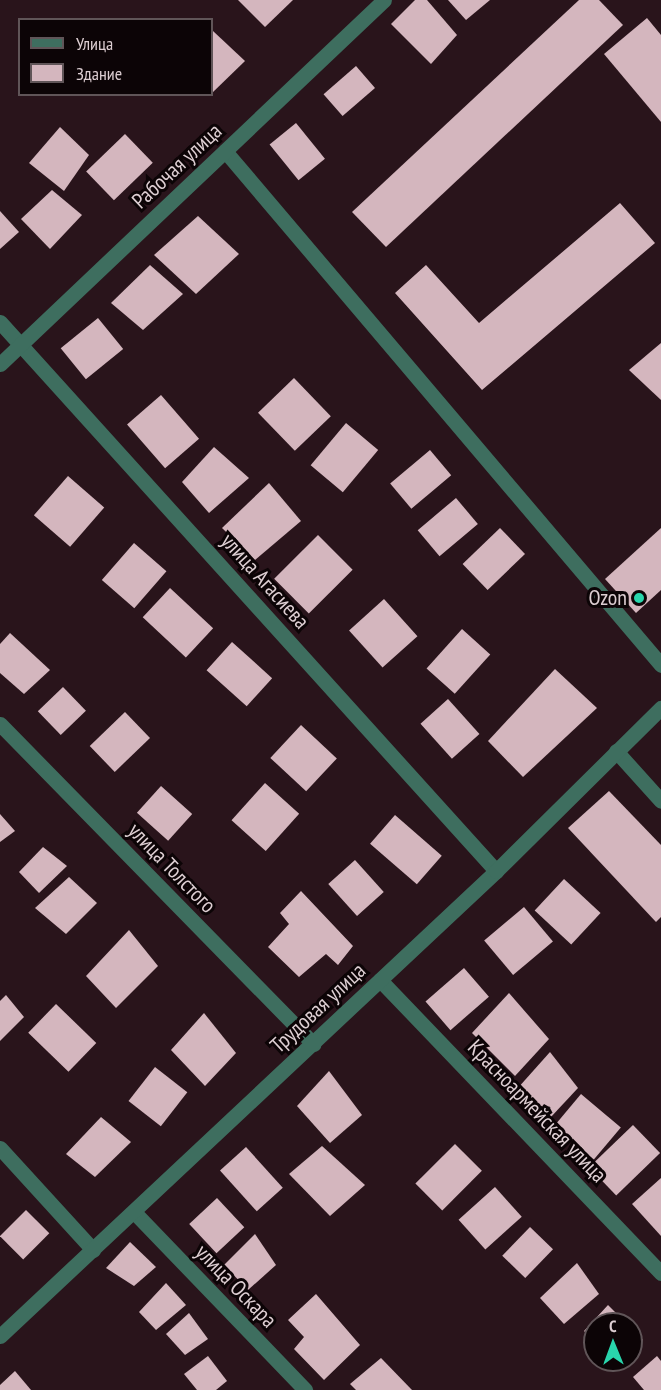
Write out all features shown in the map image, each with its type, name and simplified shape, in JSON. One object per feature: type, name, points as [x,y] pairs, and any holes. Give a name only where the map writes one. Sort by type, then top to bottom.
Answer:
[{"type":"street","name":"Рабочая улица","points":[[0,364],[384,0]]},
{"type":"street","points":[[225,151],[661,665]]},
{"type":"street","name":"улица Агасиева","points":[[0,322],[496,871]]},
{"type":"street","name":"Трудовая улица","points":[[0,1336],[496,871],[661,708]]},
{"type":"street","name":"улица Толстого","points":[[0,724],[313,1044]]},
{"type":"street","points":[[616,751],[661,801]]},
{"type":"street","name":"Красноармейская улица","points":[[380,980],[661,1273]]},
{"type":"street","points":[[0,1148],[93,1250]]},
{"type":"street","name":"улица Оскара","points":[[134,1212],[305,1390]]},
{"type":"building","points":[[238,0],[293,0],[265,27]]},
{"type":"building","points":[[415,0],[427,0],[457,35],[431,64],[391,24]]},
{"type":"building","points":[[448,0],[490,0],[466,20]]},
{"type":"building","points":[[579,0],[599,0],[623,25],[386,247],[352,212]]},
{"type":"building","points":[[647,18],[661,35],[661,122],[604,54]]},
{"type":"building","points":[[213,31],[245,61],[213,92]]},
{"type":"building","points":[[356,66],[375,88],[343,116],[324,94]]},
{"type":"building","points":[[296,123],[325,159],[299,180],[270,144]]},
{"type":"building","points":[[60,127],[89,155],[64,191],[29,163]]},
{"type":"building","points":[[125,134],[153,163],[114,200],[86,172]]},
{"type":"building","points":[[52,190],[82,215],[50,249],[21,219]]},
{"type":"building","points":[[620,203],[655,243],[482,390],[395,293],[426,265],[479,323]]},
{"type":"building","points":[[0,211],[19,232],[0,249]]},
{"type":"building","points":[[198,216],[239,254],[196,294],[154,255]]},
{"type":"building","points":[[150,265],[183,294],[143,330],[111,303]]},
{"type":"building","points":[[98,318],[123,349],[86,379],[61,348]]},
{"type":"building","points":[[661,343],[661,400],[629,370]]},
{"type":"building","points":[[294,378],[331,416],[295,451],[258,413]]},
{"type":"building","points":[[161,395],[199,439],[165,468],[127,425]]},
{"type":"building","points":[[346,423],[378,450],[343,492],[311,465]]},
{"type":"building","points":[[214,447],[249,478],[209,513],[182,482]]},
{"type":"building","points":[[430,450],[451,475],[411,509],[390,483]]},
{"type":"building","points":[[68,476],[104,507],[70,547],[34,515]]},
{"type":"building","points":[[269,483],[301,521],[255,560],[222,528]]},
{"type":"building","points":[[456,498],[478,524],[440,556],[418,530]]},
{"type":"building","points":[[500,528],[525,554],[488,590],[463,564]]},
{"type":"building","points":[[661,528],[661,590],[636,613],[605,579]]},
{"type":"building","points":[[318,535],[353,570],[309,613],[274,579]]},
{"type":"building","points":[[134,543],[166,571],[134,608],[102,580]]},
{"type":"building","points":[[170,588],[213,628],[186,657],[143,617]]},
{"type":"building","points":[[384,599],[417,636],[383,668],[349,630]]},
{"type":"building","points":[[462,629],[490,654],[455,694],[427,668]]},
{"type":"building","points":[[10,633],[50,670],[24,694],[0,673],[0,644]]},
{"type":"building","points":[[232,642],[272,678],[247,706],[207,670]]},
{"type":"building","points":[[555,669],[597,708],[523,777],[488,741]]},
{"type":"building","points":[[63,687],[86,711],[61,735],[38,711]]},
{"type":"building","points":[[448,699],[479,734],[452,759],[421,724]]},
{"type":"building","points":[[125,712],[150,738],[115,772],[90,746]]},
{"type":"building","points":[[301,725],[337,758],[306,791],[270,758]]},
{"type":"building","points":[[265,783],[299,814],[266,851],[232,820]]},
{"type":"building","points":[[161,786],[192,814],[168,841],[137,813]]},
{"type":"building","points":[[609,791],[661,845],[661,917],[656,922],[568,828]]},
{"type":"building","points":[[0,814],[15,831],[0,842]]},
{"type":"building","points":[[395,815],[442,856],[417,884],[370,844]]},
{"type":"building","points":[[43,847],[67,866],[39,893],[19,872]]},
{"type":"building","points":[[355,860],[384,892],[357,916],[328,884]]},
{"type":"building","points":[[69,877],[97,903],[66,934],[35,908]]},
{"type":"building","points":[[564,879],[601,913],[571,945],[535,910]]},
{"type":"building","points":[[301,891],[353,946],[338,965],[326,954],[299,977],[268,947],[289,924],[280,913]]},
{"type":"building","points":[[524,907],[553,941],[513,975],[484,940]]},
{"type":"building","points":[[129,930],[158,966],[116,1008],[86,976]]},
{"type":"building","points":[[464,968],[489,997],[450,1030],[426,1001]]},
{"type":"building","points":[[509,993],[549,1039],[515,1076],[472,1033]]},
{"type":"building","points":[[6,995],[24,1017],[0,1041],[0,1001]]},
{"type":"building","points":[[56,1004],[96,1043],[68,1072],[28,1033]]},
{"type":"building","points":[[204,1013],[236,1053],[205,1086],[171,1050]]},
{"type":"building","points":[[550,1052],[578,1088],[550,1118],[517,1089]]},
{"type":"building","points":[[155,1067],[187,1092],[161,1126],[129,1101]]},
{"type":"building","points":[[329,1071],[362,1115],[330,1143],[297,1106]]},
{"type":"building","points":[[581,1094],[621,1127],[594,1160],[554,1126]]},
{"type":"building","points":[[101,1117],[131,1142],[95,1177],[66,1154]]},
{"type":"building","points":[[633,1125],[660,1153],[616,1195],[589,1167]]},
{"type":"building","points":[[455,1144],[482,1171],[442,1210],[415,1184]]},
{"type":"building","points":[[322,1146],[365,1185],[330,1216],[289,1174]]},
{"type":"building","points":[[246,1147],[283,1188],[257,1211],[220,1170]]},
{"type":"building","points":[[661,1178],[661,1236],[632,1204]]},
{"type":"building","points":[[495,1187],[522,1217],[485,1250],[459,1220]]},
{"type":"building","points":[[217,1198],[244,1227],[216,1253],[189,1224]]},
{"type":"building","points":[[26,1210],[49,1233],[23,1259],[0,1236]]},
{"type":"building","points":[[530,1227],[553,1249],[525,1278],[502,1256]]},
{"type":"building","points":[[255,1234],[276,1265],[248,1290],[224,1265]]},
{"type":"building","points":[[130,1242],[156,1267],[134,1286],[106,1268]]},
{"type":"building","points":[[577,1263],[599,1294],[564,1324],[540,1298]]},
{"type":"building","points":[[166,1283],[186,1305],[156,1330],[139,1312]]},
{"type":"building","points":[[316,1294],[360,1345],[324,1380],[294,1349],[304,1337],[288,1320]]},
{"type":"building","points":[[608,1305],[615,1312],[602,1312]]},
{"type":"building","points":[[189,1313],[208,1339],[185,1355],[166,1334]]},
{"type":"building","points":[[208,1356],[227,1381],[216,1390],[197,1390],[184,1374]]},
{"type":"building","points":[[657,1356],[661,1361],[661,1390],[644,1390],[633,1377],[639,1372],[643,1372],[643,1368]]},
{"type":"building","points":[[381,1358],[412,1390],[356,1390],[350,1384]]},
{"type":"building","points":[[15,1371],[31,1390],[0,1390],[0,1385]]},
{"type":"place","name":"Ozon","points":[[639,598]]}]
